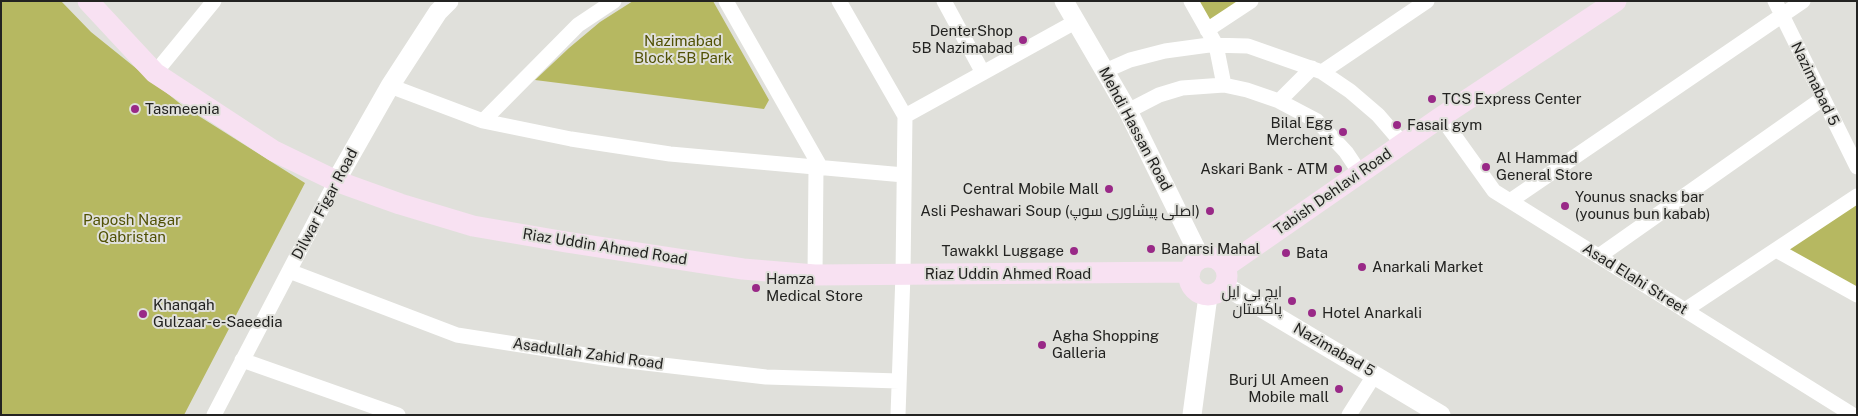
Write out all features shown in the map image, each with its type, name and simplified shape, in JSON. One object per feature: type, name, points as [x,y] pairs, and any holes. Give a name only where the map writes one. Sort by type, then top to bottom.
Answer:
[{"type":"main road","name":"Riaz Uddin Ahmed Road","points":[[88,1],[155,73],[274,151],[336,181],[400,204],[473,226],[744,269],[815,275],[1195,266]]},
{"type":"main road","name":"Tabish Dehlavi Road","points":[[1219,283],[1360,173],[1616,1]]},
{"type":"main road","points":[[1215,258],[1219,283],[1203,295],[1193,289],[1189,278],[1195,266],[1215,258]]},
{"type":"street","points":[[155,73],[214,1]]},
{"type":"street","name":"Dilwar Figar Road","points":[[214,415],[336,181],[390,86],[438,12],[449,1]]},
{"type":"street","points":[[482,121],[578,25],[614,1]]},
{"type":"street","points":[[726,1],[818,168],[815,275]]},
{"type":"street","points":[[839,1],[905,116],[903,274],[898,415]]},
{"type":"street","points":[[944,1],[983,73]]},
{"type":"street","name":"Mehdi Hassan Road","points":[[1064,1],[1128,111],[1195,266]]},
{"type":"street","points":[[1191,1],[1216,45],[1224,85]]},
{"type":"street","points":[[1208,30],[1251,1]]},
{"type":"street","points":[[1279,101],[1317,70],[1427,1]]},
{"type":"street","points":[[1510,201],[1778,8],[1803,1]]},
{"type":"street","name":"Nazimabad 5","points":[[1778,8],[1857,167]]},
{"type":"street","points":[[905,116],[1075,22]]},
{"type":"street","points":[[1105,71],[1130,60],[1165,51],[1216,45],[1248,46],[1317,70],[1350,91],[1378,115],[1403,144]]},
{"type":"street","points":[[1128,111],[1159,95],[1182,88],[1224,85],[1247,90],[1279,101],[1317,121],[1346,152],[1360,173]]},
{"type":"street","points":[[390,86],[482,121],[571,139],[670,154],[904,175]]},
{"type":"street","points":[[1599,256],[1822,99]]},
{"type":"street","name":"Asad Elahi Street","points":[[1441,118],[1494,191],[1853,415]]},
{"type":"street","points":[[1685,310],[1857,196]]},
{"type":"street","points":[[1776,250],[1857,295]]},
{"type":"street","name":"Asadullah Zahid Road","points":[[289,271],[457,335],[612,359],[766,377],[899,381]]},
{"type":"street","points":[[1192,415],[1219,283]]},
{"type":"street","name":"Nazimabad 5","points":[[1219,283],[1442,415]]},
{"type":"street","points":[[242,360],[398,415]]},
{"type":"street","points":[[1350,415],[1374,374]]},
{"type":"green space","name":"Paposh Nagar Qabristan","points":[[1,1],[61,1],[91,32],[183,106],[305,183],[184,415],[1,415]]},
{"type":"green space","name":"Nazimabad Block 5B Park","points":[[633,1],[713,1],[769,100],[764,109],[535,80],[600,22]]},
{"type":"green space","points":[[1191,1],[1251,1],[1207,30]]},
{"type":"green space","points":[[1857,196],[1857,295],[1776,250]]},
{"type":"place","name":"DenterShop 5B Nazimabad","points":[[1023,40]]},
{"type":"place","name":"TCS Express Center","points":[[1432,99]]},
{"type":"place","name":"Tasmeenia","points":[[135,109]]},
{"type":"place","name":"Fasail gym","points":[[1397,125]]},
{"type":"place","name":"Bilal Egg Merchent","points":[[1343,132]]},
{"type":"place","name":"Al Hammad General Store","points":[[1486,167]]},
{"type":"place","name":"Askari Bank - ATM","points":[[1338,169]]},
{"type":"place","name":"Central Mobile Mall","points":[[1109,189]]},
{"type":"place","name":"Younus snacks bar (younus bun kabab)","points":[[1565,206]]},
{"type":"place","name":"Asli Peshawari Soup (اصلی پیشاوری سوپ)","points":[[1210,211]]},
{"type":"place","name":"Banarsi Mahal","points":[[1151,249]]},
{"type":"place","name":"Tawakkl Luggage","points":[[1074,251]]},
{"type":"place","name":"Bata","points":[[1286,253]]},
{"type":"place","name":"Anarkali Market","points":[[1362,267]]},
{"type":"place","name":"Hamza Medical Store","points":[[756,288]]},
{"type":"place","name":"ایچ بی ایل پاکستان","points":[[1292,301]]},
{"type":"place","name":"Hotel Anarkali","points":[[1312,313]]},
{"type":"place","name":"Khanqah Gulzaar-e-Saeedia","points":[[143,314]]},
{"type":"place","name":"Agha Shopping Galleria","points":[[1042,345]]},
{"type":"place","name":"Burj Ul Ameen Mobile mall","points":[[1339,389]]}]
